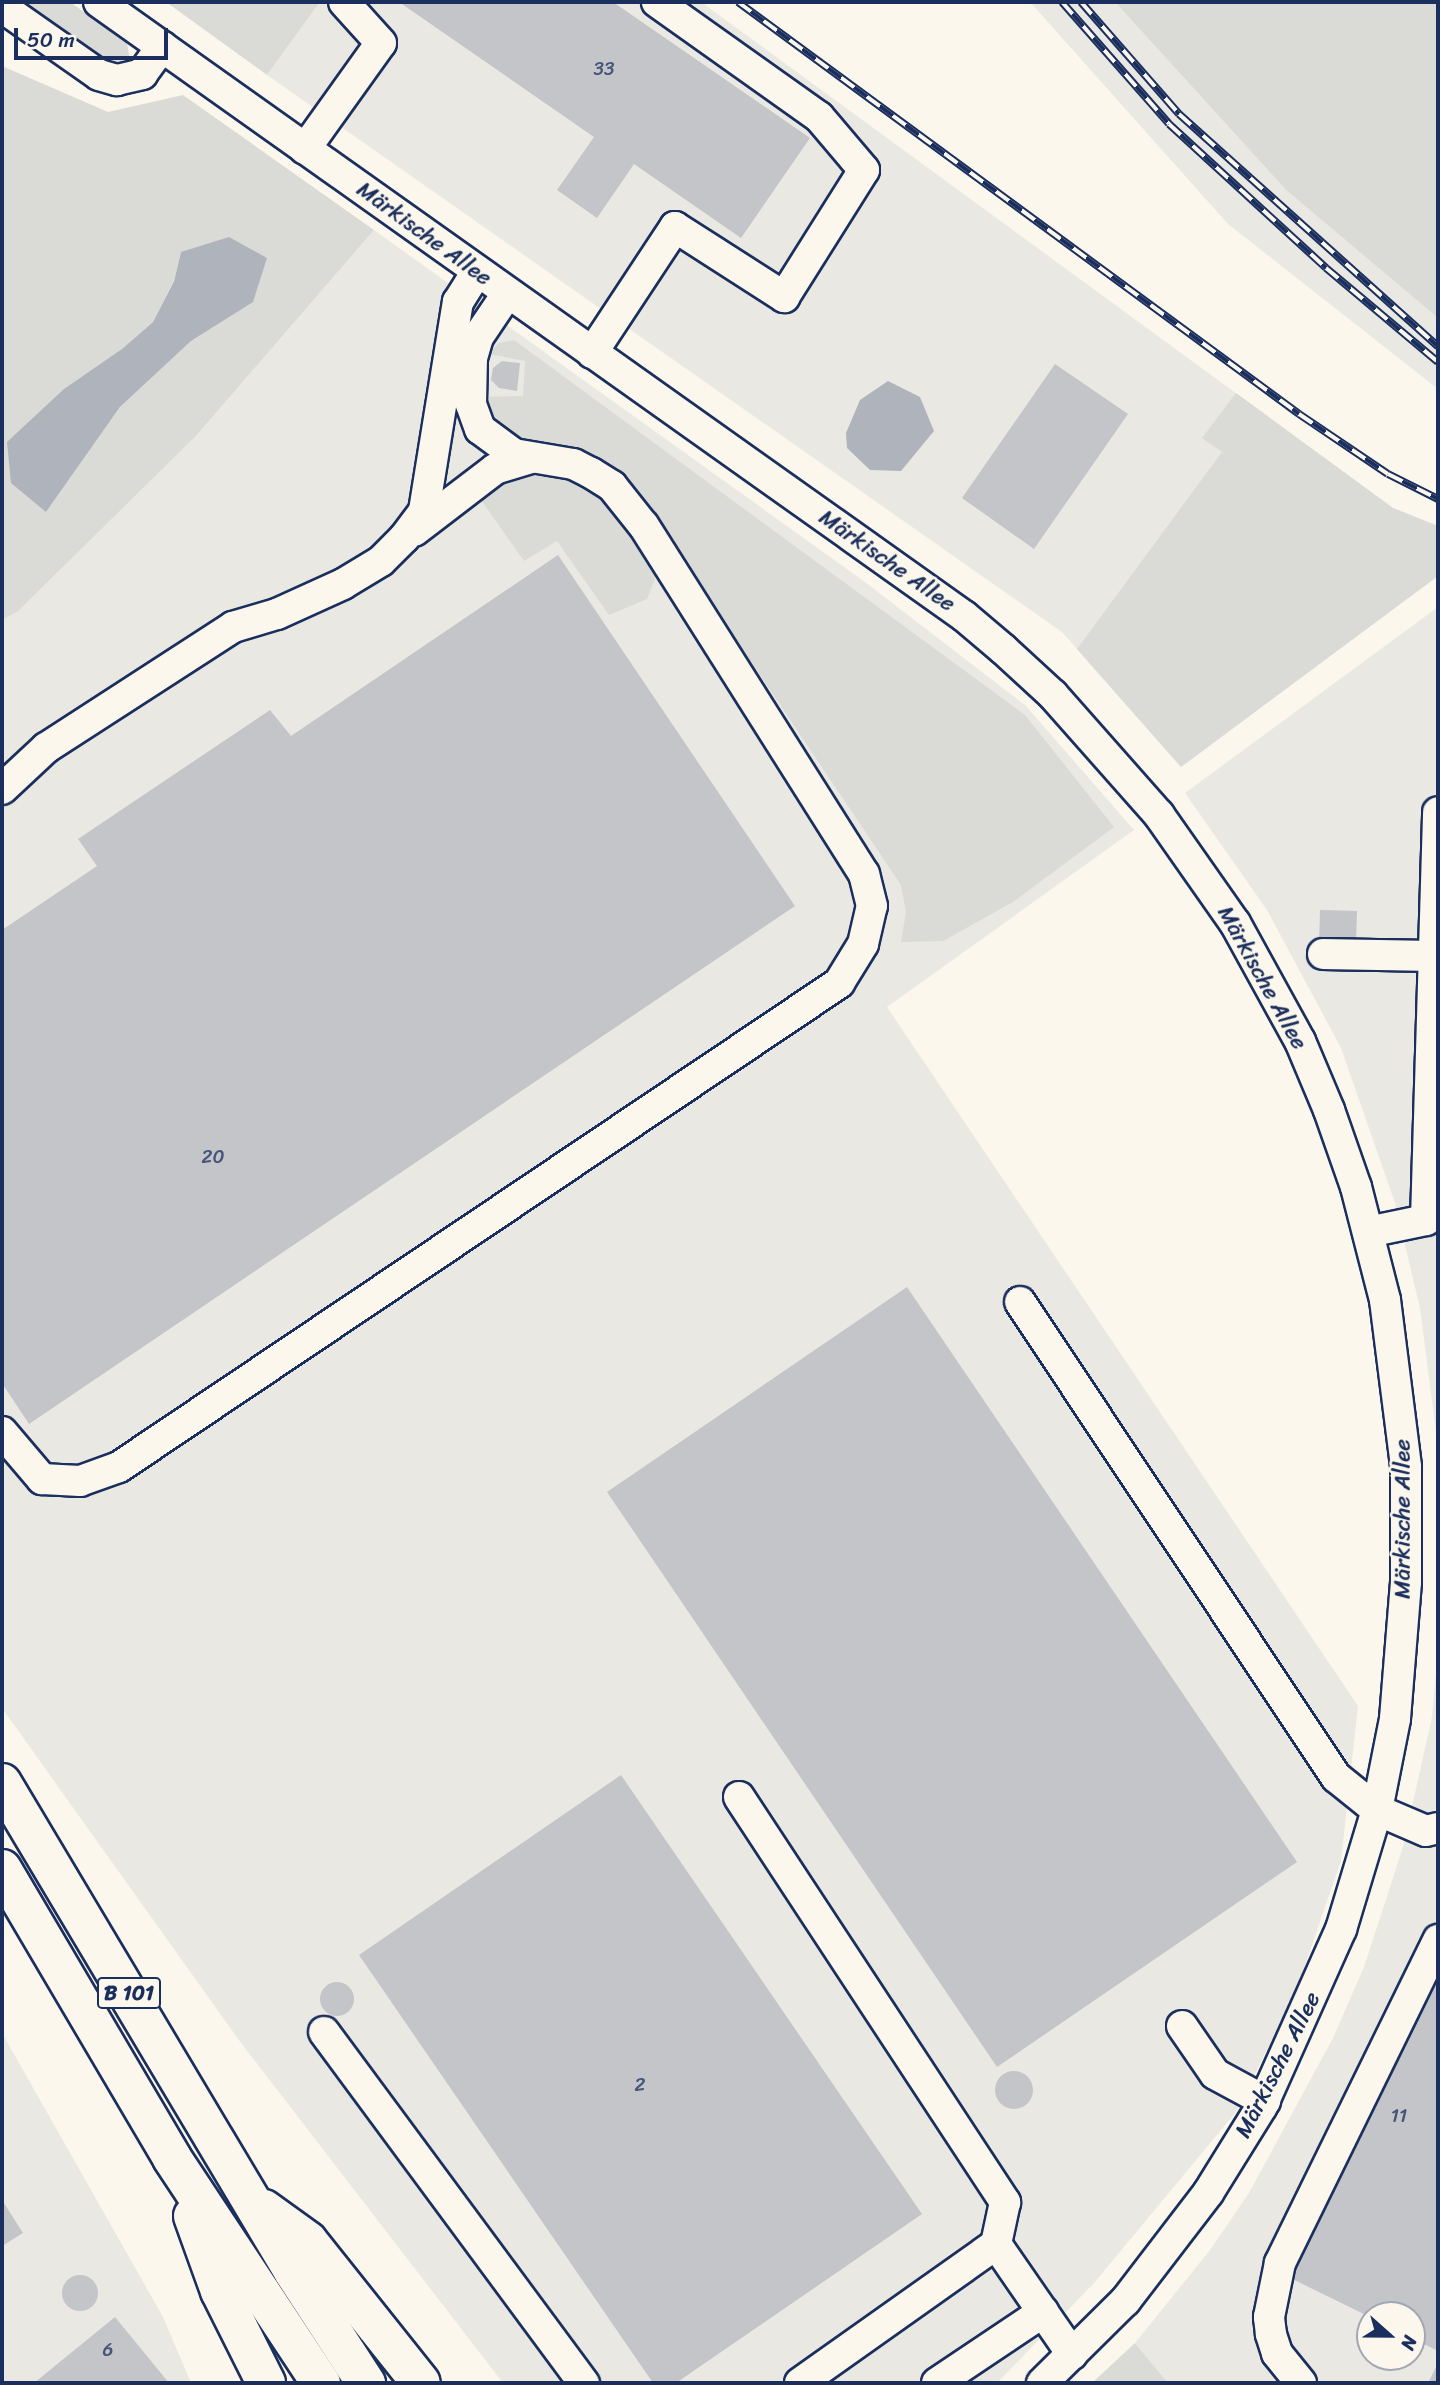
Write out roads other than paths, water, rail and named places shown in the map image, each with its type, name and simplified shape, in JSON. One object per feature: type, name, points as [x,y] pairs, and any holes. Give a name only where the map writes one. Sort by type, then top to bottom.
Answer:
[{"type":"highway","name":"B 101","points":[[2,1783],[255,2203],[293,2271],[366,2383]]},
{"type":"highway","name":"B 101","points":[[2,1869],[172,2158],[321,2383]]},
{"type":"highway","points":[[172,2158],[220,2291],[266,2383]]},
{"type":"highway","points":[[255,2203],[308,2241],[421,2383]]},
{"type":"street","name":"Märkische Allee","points":[[99,2],[964,616],[1053,695],[1158,815],[1242,934],[1300,1041],[1329,1110],[1368,1232],[1396,1371],[1406,1467],[1406,1582],[1395,1719],[1377,1810],[1341,1929],[1265,2101],[1190,2218],[1125,2301],[1042,2383]]},
{"type":"street","points":[[305,149],[381,43],[344,2]]},
{"type":"street","points":[[592,353],[675,227],[784,297],[864,170],[819,117],[657,2]]},
{"type":"street","points":[[2,7],[99,75],[117,80],[142,74],[162,46]]},
{"type":"street","points":[[404,538],[424,511],[458,302],[477,271]]},
{"type":"street","points":[[2,1432],[42,1479],[80,1481],[119,1468],[839,983],[863,944],[872,906],[864,874],[643,525],[612,486],[590,473],[573,464],[531,458],[498,445],[480,429],[471,404],[471,369],[478,337],[507,294]]},
{"type":"street","points":[[2,789],[46,748],[233,627],[277,614],[343,584],[381,561],[404,538],[495,469],[531,458]]},
{"type":"street","points":[[1368,1232],[1432,1220],[1433,956],[1438,813]]},
{"type":"street","points":[[1323,954],[1433,956]]},
{"type":"street","points":[[1020,1302],[1336,1777],[1377,1810],[1434,1836]]},
{"type":"street","points":[[739,1797],[1005,2202],[996,2244],[800,2383]]},
{"type":"street","points":[[1301,2383],[1278,2353],[1270,2334],[1269,2317],[1280,2263],[1438,1940]]},
{"type":"street","points":[[1182,2026],[1214,2074],[1265,2101]]},
{"type":"street","points":[[324,2032],[584,2383]]},
{"type":"street","points":[[996,2244],[1072,2354]]},
{"type":"street","points":[[937,2383],[1043,2312]]},
{"type":"railway","points":[[738,2],[1299,414],[1388,474],[1438,499]]},
{"type":"railway","points":[[1062,2],[1169,124],[1326,268],[1438,362]]},
{"type":"railway","points":[[1081,2],[1179,114],[1438,346]]}]
